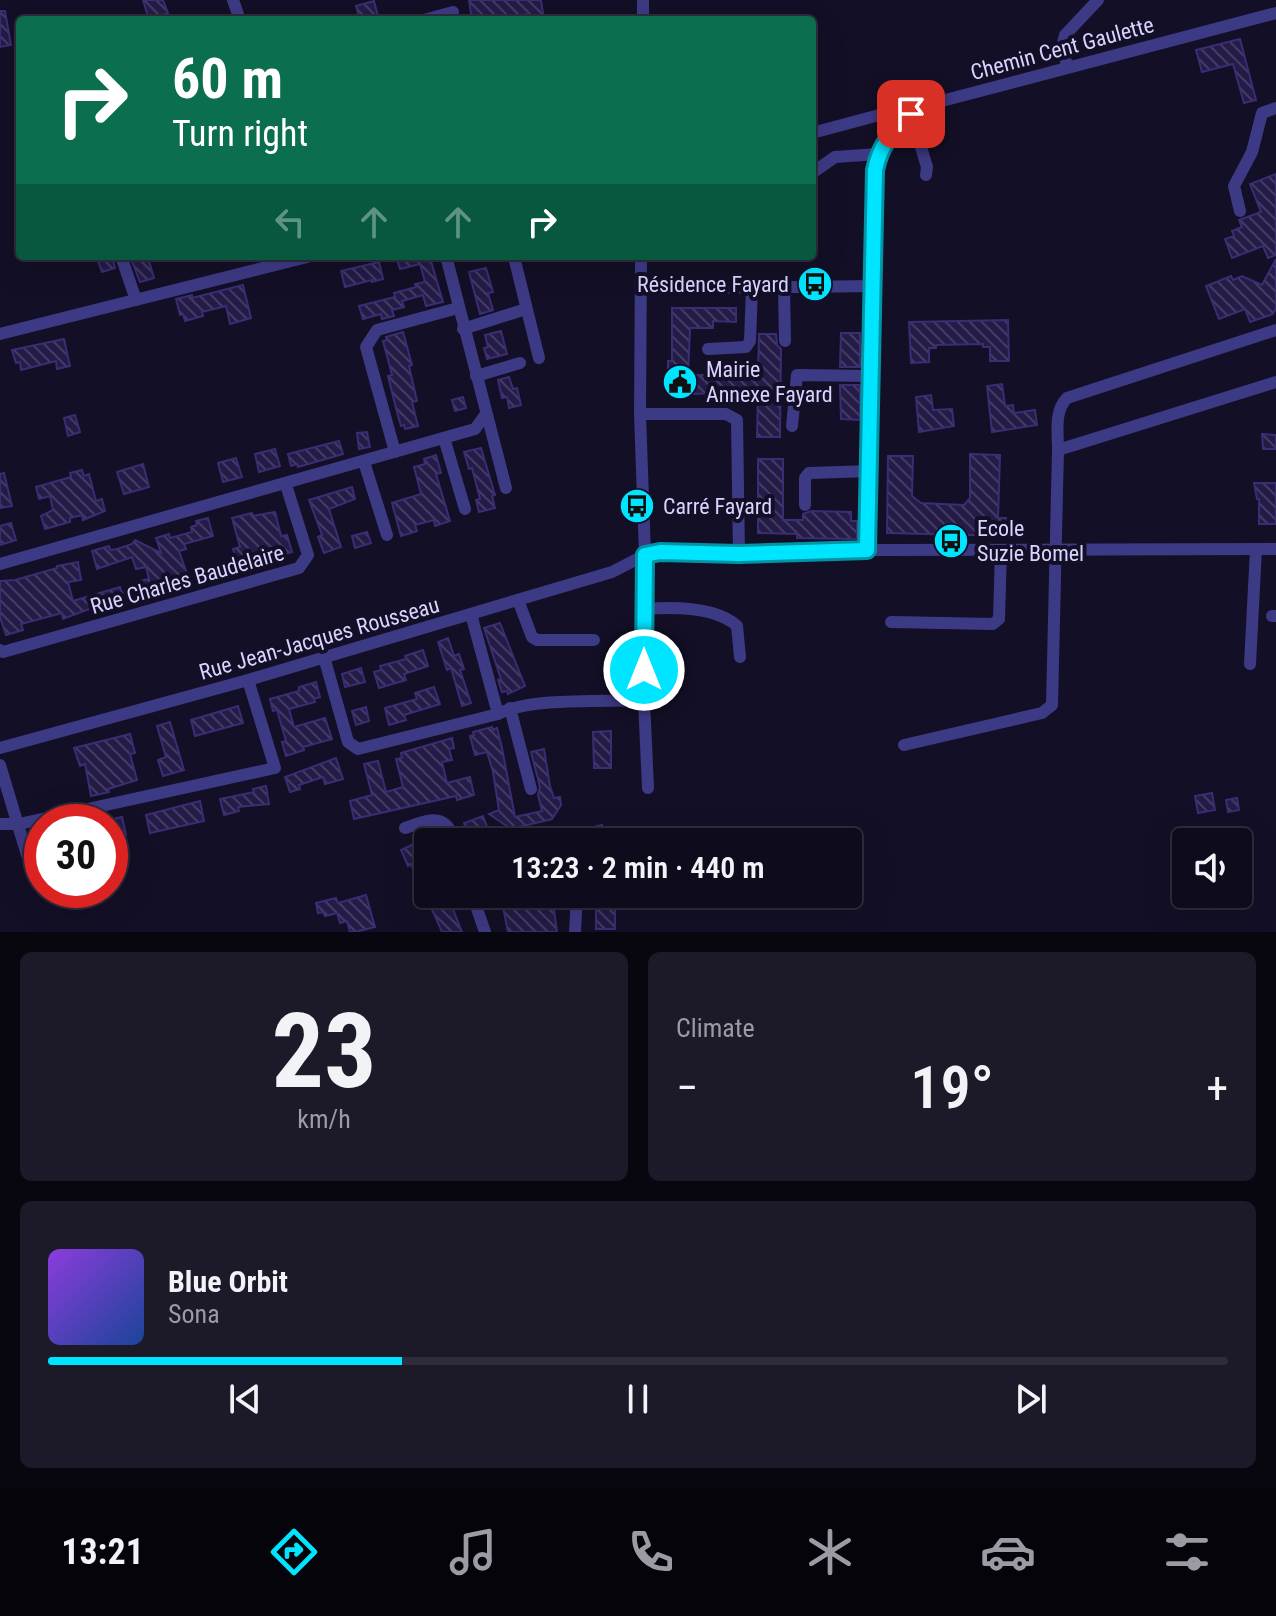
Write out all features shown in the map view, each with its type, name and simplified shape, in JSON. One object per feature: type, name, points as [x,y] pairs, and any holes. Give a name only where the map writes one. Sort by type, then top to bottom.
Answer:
[{"type":"street","points":[[1067,66],[1062,46],[1065,35],[1098,0]]},
{"type":"street","name":"Chemin Cent Gaulette","points":[[816,132],[883,114],[911,114],[938,102],[1067,66],[1276,13]]},
{"type":"street","points":[[1240,211],[1234,186],[1252,152],[1262,113],[1276,108]]},
{"type":"street","points":[[867,550],[875,170],[878,154],[891,131],[911,114],[927,167],[926,175]]},
{"type":"street","points":[[816,170],[835,157],[878,154]]},
{"type":"street","points":[[122,260],[136,300]]},
{"type":"street","points":[[0,334],[295,260]]},
{"type":"street","points":[[447,260],[506,488]]},
{"type":"street","points":[[641,260],[640,414],[648,788]]},
{"type":"street","points":[[515,261],[539,358]]},
{"type":"street","points":[[641,289],[873,286]]},
{"type":"street","points":[[784,287],[785,341]]},
{"type":"street","points":[[708,349],[746,347],[750,341],[752,288]]},
{"type":"street","points":[[395,452],[366,347],[377,330],[458,308]]},
{"type":"street","points":[[463,329],[526,309]]},
{"type":"street","points":[[904,745],[945,738],[1048,710],[1052,705],[1060,404],[1067,398],[1276,330]]},
{"type":"street","points":[[476,376],[520,363]]},
{"type":"street","points":[[792,426],[797,375],[872,376]]},
{"type":"street","points":[[1058,450],[1276,382]]},
{"type":"street","points":[[0,564],[475,429],[486,414]]},
{"type":"street","points":[[640,414],[726,414],[737,420],[739,554]]},
{"type":"street","points":[[444,438],[465,509]]},
{"type":"street","points":[[364,462],[387,535]]},
{"type":"street","points":[[805,505],[805,478],[809,473],[871,471]]},
{"type":"street","name":"Rue Charles Baudelaire","points":[[0,650],[3,652],[299,568],[308,555],[286,485]]},
{"type":"street","points":[[1250,664],[1256,549]]},
{"type":"street","points":[[645,555],[660,552],[739,554],[867,550],[1276,549]]},
{"type":"street","points":[[891,622],[997,622],[1001,550]]},
{"type":"street","name":"Rue Jean-Jacques Rousseau","points":[[0,748],[248,680],[612,572],[645,555]]},
{"type":"street","points":[[518,600],[532,637],[537,640],[594,640]]},
{"type":"street","points":[[645,609],[678,608],[728,618],[737,626],[740,657]]},
{"type":"street","points":[[471,614],[498,714]]},
{"type":"street","points":[[324,657],[348,742],[358,749],[498,714],[510,708],[644,700]]},
{"type":"street","points":[[0,824],[19,824],[275,768],[248,680]]},
{"type":"street","points":[[510,708],[531,789]]},
{"type":"street","points":[[0,765],[24,843]]},
{"type":"street","points":[[405,828],[431,820],[441,821],[449,828]]},
{"type":"street","points":[[477,908],[485,932]]},
{"type":"street","points":[[575,932],[576,908]]},
{"type":"building","points":[[143,0],[163,0],[168,13],[148,16]]},
{"type":"building","points":[[469,0],[541,0],[543,16],[528,14],[471,16]]},
{"type":"building","points":[[374,1],[378,16],[359,16],[356,6]]},
{"type":"building","points":[[0,11],[5,11],[11,45],[0,47]]},
{"type":"building","points":[[1240,39],[1256,100],[1244,103],[1233,64],[1202,72],[1196,50]]},
{"type":"building","points":[[1276,174],[1276,255],[1268,258],[1263,246],[1232,258],[1225,239],[1234,236],[1232,231],[1242,227],[1239,220],[1261,212],[1250,184]]},
{"type":"building","points":[[1276,259],[1276,308],[1273,314],[1250,322],[1245,309],[1219,319],[1206,286],[1231,276],[1233,280],[1242,276],[1262,285]]},
{"type":"building","points":[[98,260],[113,260],[115,268],[102,272]]},
{"type":"building","points":[[132,260],[152,260],[149,261],[154,278],[140,282]]},
{"type":"building","points":[[397,260],[434,260],[431,261],[443,302],[426,306],[423,295],[402,301],[404,307],[392,310],[394,316],[382,319],[381,314],[363,319],[359,306],[395,297],[394,293],[425,282],[420,264],[400,269]]},
{"type":"building","points":[[379,262],[383,279],[345,287],[341,271]]},
{"type":"building","points":[[486,268],[493,292],[488,293],[493,310],[480,314],[469,272]]},
{"type":"building","points":[[243,285],[251,318],[230,324],[226,306],[202,312],[203,316],[185,321],[183,314],[180,315],[176,299]]},
{"type":"building","points":[[672,308],[736,308],[736,322],[713,321],[713,328],[690,328],[688,375],[758,375],[759,334],[776,334],[777,345],[781,349],[780,437],[757,437],[758,393],[668,394],[668,361],[672,361]]},
{"type":"building","points":[[1008,320],[1009,361],[990,361],[990,347],[983,347],[983,344],[936,345],[936,348],[929,348],[929,362],[911,363],[909,322]]},
{"type":"building","points":[[501,331],[507,354],[487,359],[485,335]]},
{"type":"building","points":[[403,332],[412,365],[409,366],[417,401],[412,402],[418,426],[405,429],[404,425],[401,426],[388,376],[392,375],[383,341],[387,340],[386,337]]},
{"type":"building","points":[[841,333],[860,333],[860,367],[840,367]]},
{"type":"building","points":[[64,339],[70,366],[57,369],[56,361],[21,370],[20,362],[16,363],[12,350]]},
{"type":"building","points":[[509,377],[513,389],[517,388],[521,405],[509,408],[507,397],[502,398],[498,380]]},
{"type":"building","points":[[1002,384],[1005,406],[1013,405],[1014,413],[1035,410],[1037,425],[992,432],[987,386]]},
{"type":"building","points":[[840,385],[860,385],[860,420],[841,419]]},
{"type":"building","points":[[931,395],[933,410],[952,409],[954,426],[919,432],[916,397]]},
{"type":"building","points":[[463,397],[466,408],[455,411],[452,400]]},
{"type":"building","points":[[75,415],[80,432],[68,436],[64,418]]},
{"type":"building","points":[[367,432],[370,447],[359,449],[357,433]]},
{"type":"building","points":[[1262,434],[1276,435],[1276,449],[1263,449]]},
{"type":"building","points":[[339,441],[343,454],[298,467],[297,464],[291,466],[288,454]]},
{"type":"building","points":[[481,448],[495,495],[492,496],[495,508],[479,512],[476,500],[480,499],[472,468],[469,469],[464,452]]},
{"type":"building","points":[[275,449],[280,466],[259,472],[255,454]]},
{"type":"building","points":[[970,454],[1000,455],[998,518],[1007,518],[1007,536],[887,533],[888,456],[913,456],[912,496],[921,503],[964,505],[970,498]]},
{"type":"building","points":[[436,455],[441,473],[436,474],[450,521],[435,526],[434,520],[415,525],[417,531],[401,536],[392,503],[421,494],[414,467],[425,464],[424,459]]},
{"type":"building","points":[[236,458],[242,477],[223,482],[218,463]]},
{"type":"building","points":[[758,459],[783,459],[783,520],[803,520],[803,514],[811,511],[851,512],[851,521],[857,521],[857,539],[797,538],[797,534],[758,533]]},
{"type":"building","points":[[143,464],[149,487],[124,494],[117,472]]},
{"type":"building","points":[[82,470],[84,476],[89,474],[96,501],[102,499],[105,511],[83,520],[82,515],[70,518],[70,522],[45,529],[41,516],[53,510],[50,496],[39,499],[36,487],[71,477],[70,473]]},
{"type":"building","points":[[4,473],[12,506],[0,508],[0,474]]},
{"type":"building","points":[[1254,483],[1276,483],[1276,524],[1259,524],[1259,499]]},
{"type":"building","points":[[352,487],[355,499],[329,509],[341,547],[324,553],[318,537],[322,535],[309,500]]},
{"type":"building","points":[[275,512],[281,536],[287,535],[292,552],[238,566],[233,549],[240,547],[232,518]]},
{"type":"building","points":[[208,518],[213,536],[184,544],[186,549],[179,551],[188,577],[158,588],[151,598],[147,596],[115,607],[114,604],[103,608],[102,604],[63,619],[62,613],[21,624],[23,630],[6,635],[0,617],[0,581],[15,580],[78,562],[81,580],[68,582],[73,601],[120,587],[122,593],[135,589],[140,581],[149,579],[146,567],[136,569],[132,557],[97,569],[92,551],[109,546],[110,550],[117,549],[135,540],[161,553],[156,538],[192,532],[191,527],[197,525],[196,521]]},
{"type":"building","points":[[11,523],[16,540],[0,545],[0,526]]},
{"type":"building","points":[[367,532],[371,543],[355,548],[352,536]]},
{"type":"building","points":[[500,623],[525,686],[508,694],[507,691],[502,692],[498,680],[501,679],[484,628]]},
{"type":"building","points":[[448,638],[454,656],[459,654],[464,669],[460,670],[471,703],[462,706],[451,668],[447,670],[438,642]]},
{"type":"building","points":[[423,650],[428,666],[404,674],[406,680],[379,688],[374,672],[381,670],[380,666],[406,659],[405,656]]},
{"type":"building","points":[[361,668],[365,682],[345,687],[342,674]]},
{"type":"building","points":[[316,682],[320,697],[314,699],[315,702],[289,709],[294,727],[325,718],[332,739],[303,747],[304,750],[286,756],[282,742],[286,741],[277,710],[273,711],[270,699],[299,691],[299,687]]},
{"type":"building","points":[[434,687],[440,704],[404,715],[406,720],[389,725],[385,708],[417,699],[415,693]]},
{"type":"building","points":[[238,706],[243,723],[195,736],[191,720]]},
{"type":"building","points":[[366,707],[369,721],[356,725],[352,711]]},
{"type":"building","points":[[170,722],[184,770],[163,776],[158,760],[166,757],[157,726]]},
{"type":"building","points":[[497,728],[515,817],[542,811],[538,795],[540,787],[531,752],[544,749],[550,786],[554,798],[560,797],[561,805],[552,819],[510,828],[489,814],[499,810],[493,772],[487,752],[475,755],[470,736],[474,735],[473,732]]},
{"type":"building","points":[[611,731],[611,768],[594,768],[593,732]]},
{"type":"building","points":[[130,734],[135,753],[130,754],[137,780],[91,796],[85,764],[80,766],[74,748]]},
{"type":"building","points":[[452,738],[454,748],[449,749],[452,760],[442,762],[447,783],[470,777],[474,795],[457,800],[456,796],[354,819],[350,801],[372,795],[364,764],[378,761],[386,792],[403,787],[396,759],[402,758],[401,753]]},
{"type":"building","points":[[336,758],[343,779],[325,784],[323,777],[299,785],[300,789],[290,792],[285,777]]},
{"type":"building","points":[[266,786],[269,804],[238,807],[239,811],[224,815],[220,799],[254,792],[253,789]]},
{"type":"building","points":[[1212,793],[1215,810],[1198,813],[1195,796]]},
{"type":"building","points":[[1237,798],[1239,810],[1228,812],[1226,800]]},
{"type":"building","points":[[200,801],[204,821],[150,833],[146,815]]},
{"type":"building","points":[[483,816],[488,828],[466,828],[464,823]]},
{"type":"building","points":[[414,844],[414,871],[411,864],[408,866],[401,850]]},
{"type":"building","points":[[366,895],[375,927],[350,932],[347,921],[340,923],[337,913],[325,916],[323,912],[318,913],[316,903],[336,898],[338,903]]},
{"type":"building","points":[[431,908],[453,908],[462,932],[442,932]]},
{"type":"building","points":[[503,908],[554,908],[557,932],[508,932]]},
{"type":"building","points":[[596,908],[615,908],[615,929],[596,929]]},
{"type":"place","name":"Résidence Fayard","points":[[815,284]]},
{"type":"place","name":"Mairie Annexe Fayard","points":[[680,382]]},
{"type":"place","name":"Carré Fayard","points":[[637,506]]},
{"type":"place","name":"Ecole Suzie Bomel","points":[[951,541]]},
{"type":"route","points":[[644,670],[645,555],[660,552],[739,554],[867,550],[875,170],[878,154],[891,131],[911,114]]}]
